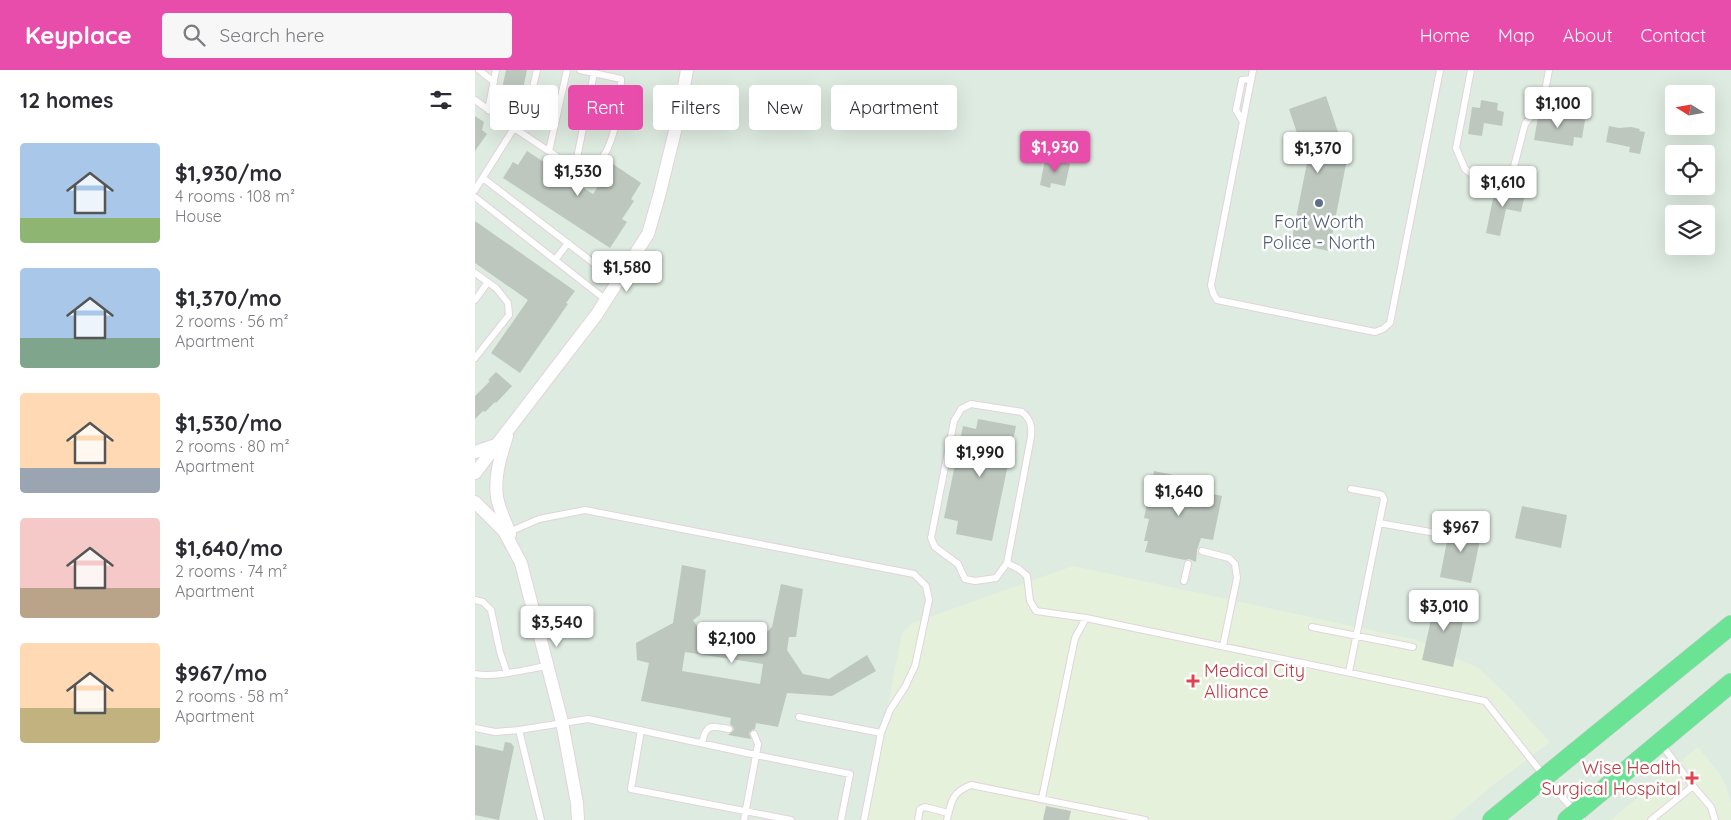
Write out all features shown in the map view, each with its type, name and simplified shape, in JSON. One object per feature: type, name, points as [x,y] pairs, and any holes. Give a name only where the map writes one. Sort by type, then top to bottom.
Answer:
[{"type":"main road","points":[[1492,820],[1731,625]]},
{"type":"main road","points":[[1575,818],[1731,683]]},
{"type":"street","points":[[475,473],[597,314],[648,234],[666,169],[687,70]]},
{"type":"street","points":[[510,428],[497,468],[497,499],[521,562],[562,722],[577,803],[578,820]]},
{"type":"street","points":[[475,452],[496,446]]},
{"type":"street","points":[[475,502],[504,532],[521,562]]},
{"type":"lane","points":[[479,70],[494,82]]},
{"type":"lane","points":[[475,100],[488,110],[496,70]]},
{"type":"lane","points":[[533,85],[537,70]]},
{"type":"lane","points":[[549,151],[567,70]]},
{"type":"lane","points":[[517,130],[586,176],[603,157],[613,132],[621,92],[621,79],[580,70]]},
{"type":"lane","points":[[1253,70],[1211,285],[1213,293],[1217,300],[1375,332],[1383,329],[1390,323],[1440,70]]},
{"type":"lane","points":[[1471,70],[1456,148],[1465,169],[1486,185],[1511,182],[1525,124],[1543,102],[1549,70]]},
{"type":"lane","points":[[575,168],[594,73]]},
{"type":"lane","points":[[475,190],[513,130]]},
{"type":"lane","points":[[483,178],[617,282]]},
{"type":"lane","points":[[475,197],[606,300]]},
{"type":"lane","points":[[555,260],[568,243]]},
{"type":"lane","points":[[475,273],[496,288],[508,303],[509,315],[475,358]]},
{"type":"lane","points":[[475,300],[488,282]]},
{"type":"lane","points":[[971,404],[1022,412],[1028,418],[1032,427],[1007,563],[995,578],[975,581],[965,579],[958,564],[935,547],[931,538],[954,421],[961,409],[971,404]]},
{"type":"lane","points":[[1349,672],[1384,499],[1382,495],[1351,488]]},
{"type":"lane","points":[[509,532],[539,519],[585,510],[914,574],[926,586],[929,600],[921,640],[915,666],[905,687],[890,710],[881,733],[864,820]]},
{"type":"lane","points":[[1379,523],[1436,533]]},
{"type":"lane","points":[[1202,551],[1229,558],[1235,564],[1237,578],[1223,646]]},
{"type":"lane","points":[[1007,563],[1019,569],[1027,576],[1030,601],[1036,611],[1086,618],[1485,701],[1575,818]]},
{"type":"lane","points":[[1184,581],[1188,564]]},
{"type":"lane","points":[[475,600],[483,602],[491,610],[500,652],[507,673]]},
{"type":"lane","points":[[1042,798],[1075,638],[1086,618]]},
{"type":"lane","points":[[1312,627],[1413,647]]},
{"type":"lane","points":[[475,674],[507,673],[547,666]]},
{"type":"lane","points":[[799,717],[881,733]]},
{"type":"lane","points":[[475,728],[495,732],[588,719],[850,774],[841,820]]},
{"type":"lane","points":[[702,743],[707,728],[712,726],[729,730]]},
{"type":"lane","points":[[519,730],[541,820]]},
{"type":"lane","points":[[641,730],[631,789],[791,820]]},
{"type":"lane","points":[[744,820],[757,755],[758,744],[754,734]]},
{"type":"lane","points":[[1660,743],[1711,807],[1715,820]]},
{"type":"lane","points":[[947,820],[956,792],[971,786],[1042,798],[1145,820]]},
{"type":"lane","points":[[1651,820],[1693,786]]},
{"type":"lane","points":[[918,820],[920,809],[925,807],[948,813]]},
{"type":"shaded area","name":"Medical City Alliance","points":[[1073,566],[1417,640],[1478,668],[1506,694],[1550,742],[1492,786],[1452,820],[866,820],[902,633],[913,623]]},
{"type":"shaded area","name":"Wise Health Surgical Hospital","points":[[1698,747],[1719,773],[1725,784],[1731,802],[1731,820],[1611,820]]},
{"type":"building","points":[[506,70],[527,70],[524,85],[503,85]]},
{"type":"building","name":"Fort Worth Police - North","points":[[1326,96],[1347,159],[1329,251],[1291,243],[1307,163],[1289,109]]},
{"type":"building","points":[[1481,100],[1498,103],[1497,110],[1504,112],[1502,126],[1484,123],[1482,136],[1468,134],[1472,107],[1480,108]]},
{"type":"building","points":[[1543,110],[1585,120],[1582,138],[1574,137],[1573,146],[1534,140],[1538,117]]},
{"type":"building","points":[[475,116],[484,122],[482,130],[487,134],[475,151]]},
{"type":"building","points":[[1609,126],[1619,128],[1631,127],[1645,132],[1640,154],[1629,152],[1630,147],[1606,142]]},
{"type":"building","points":[[527,151],[593,194],[613,164],[641,183],[631,199],[634,201],[622,219],[627,222],[610,248],[503,178],[513,162],[518,165]]},
{"type":"building","points":[[1048,158],[1070,164],[1065,186],[1051,183],[1050,188],[1040,185],[1045,160]]},
{"type":"building","points":[[1503,188],[1525,194],[1521,212],[1506,209],[1500,236],[1486,233],[1495,189]]},
{"type":"building","points":[[475,221],[575,291],[520,373],[491,353],[528,300],[475,263]]},
{"type":"building","points":[[496,372],[512,386],[496,403],[485,412],[483,411],[475,419],[475,396]]},
{"type":"building","points":[[978,419],[1016,426],[992,541],[956,534],[958,521],[944,518],[963,426],[976,429]]},
{"type":"building","points":[[1154,471],[1188,478],[1186,488],[1222,496],[1213,540],[1201,538],[1196,562],[1189,559],[1185,560],[1145,552],[1148,541],[1144,541],[1149,519],[1144,518]]},
{"type":"building","points":[[1522,506],[1567,515],[1561,548],[1515,538]]},
{"type":"building","points":[[1451,521],[1461,523],[1460,526],[1482,530],[1471,583],[1440,577]]},
{"type":"building","points":[[682,565],[706,570],[700,615],[693,620],[703,635],[757,642],[772,627],[781,584],[803,589],[796,637],[789,637],[787,650],[803,674],[829,679],[867,655],[876,671],[832,696],[787,693],[778,727],[756,723],[755,729],[749,733],[751,739],[728,735],[734,730],[730,724],[731,718],[641,701],[649,663],[637,660],[636,643],[673,623]],"holes":[[[685,652],[763,664],[760,684],[682,671]]]},
{"type":"building","points":[[1436,597],[1467,604],[1453,667],[1422,660]]},
{"type":"building","points":[[505,742],[511,743],[514,747],[499,820],[475,815],[475,745],[503,751]]},
{"type":"building","points":[[1046,806],[1071,811],[1069,820],[1043,820]]},
{"type":"place","name":"Fort Worth Police - North","points":[[1319,203]]},
{"type":"place","name":"Medical City Alliance","points":[[1193,681]]},
{"type":"place","name":"Wise Health Surgical Hospital","points":[[1692,778]]}]
